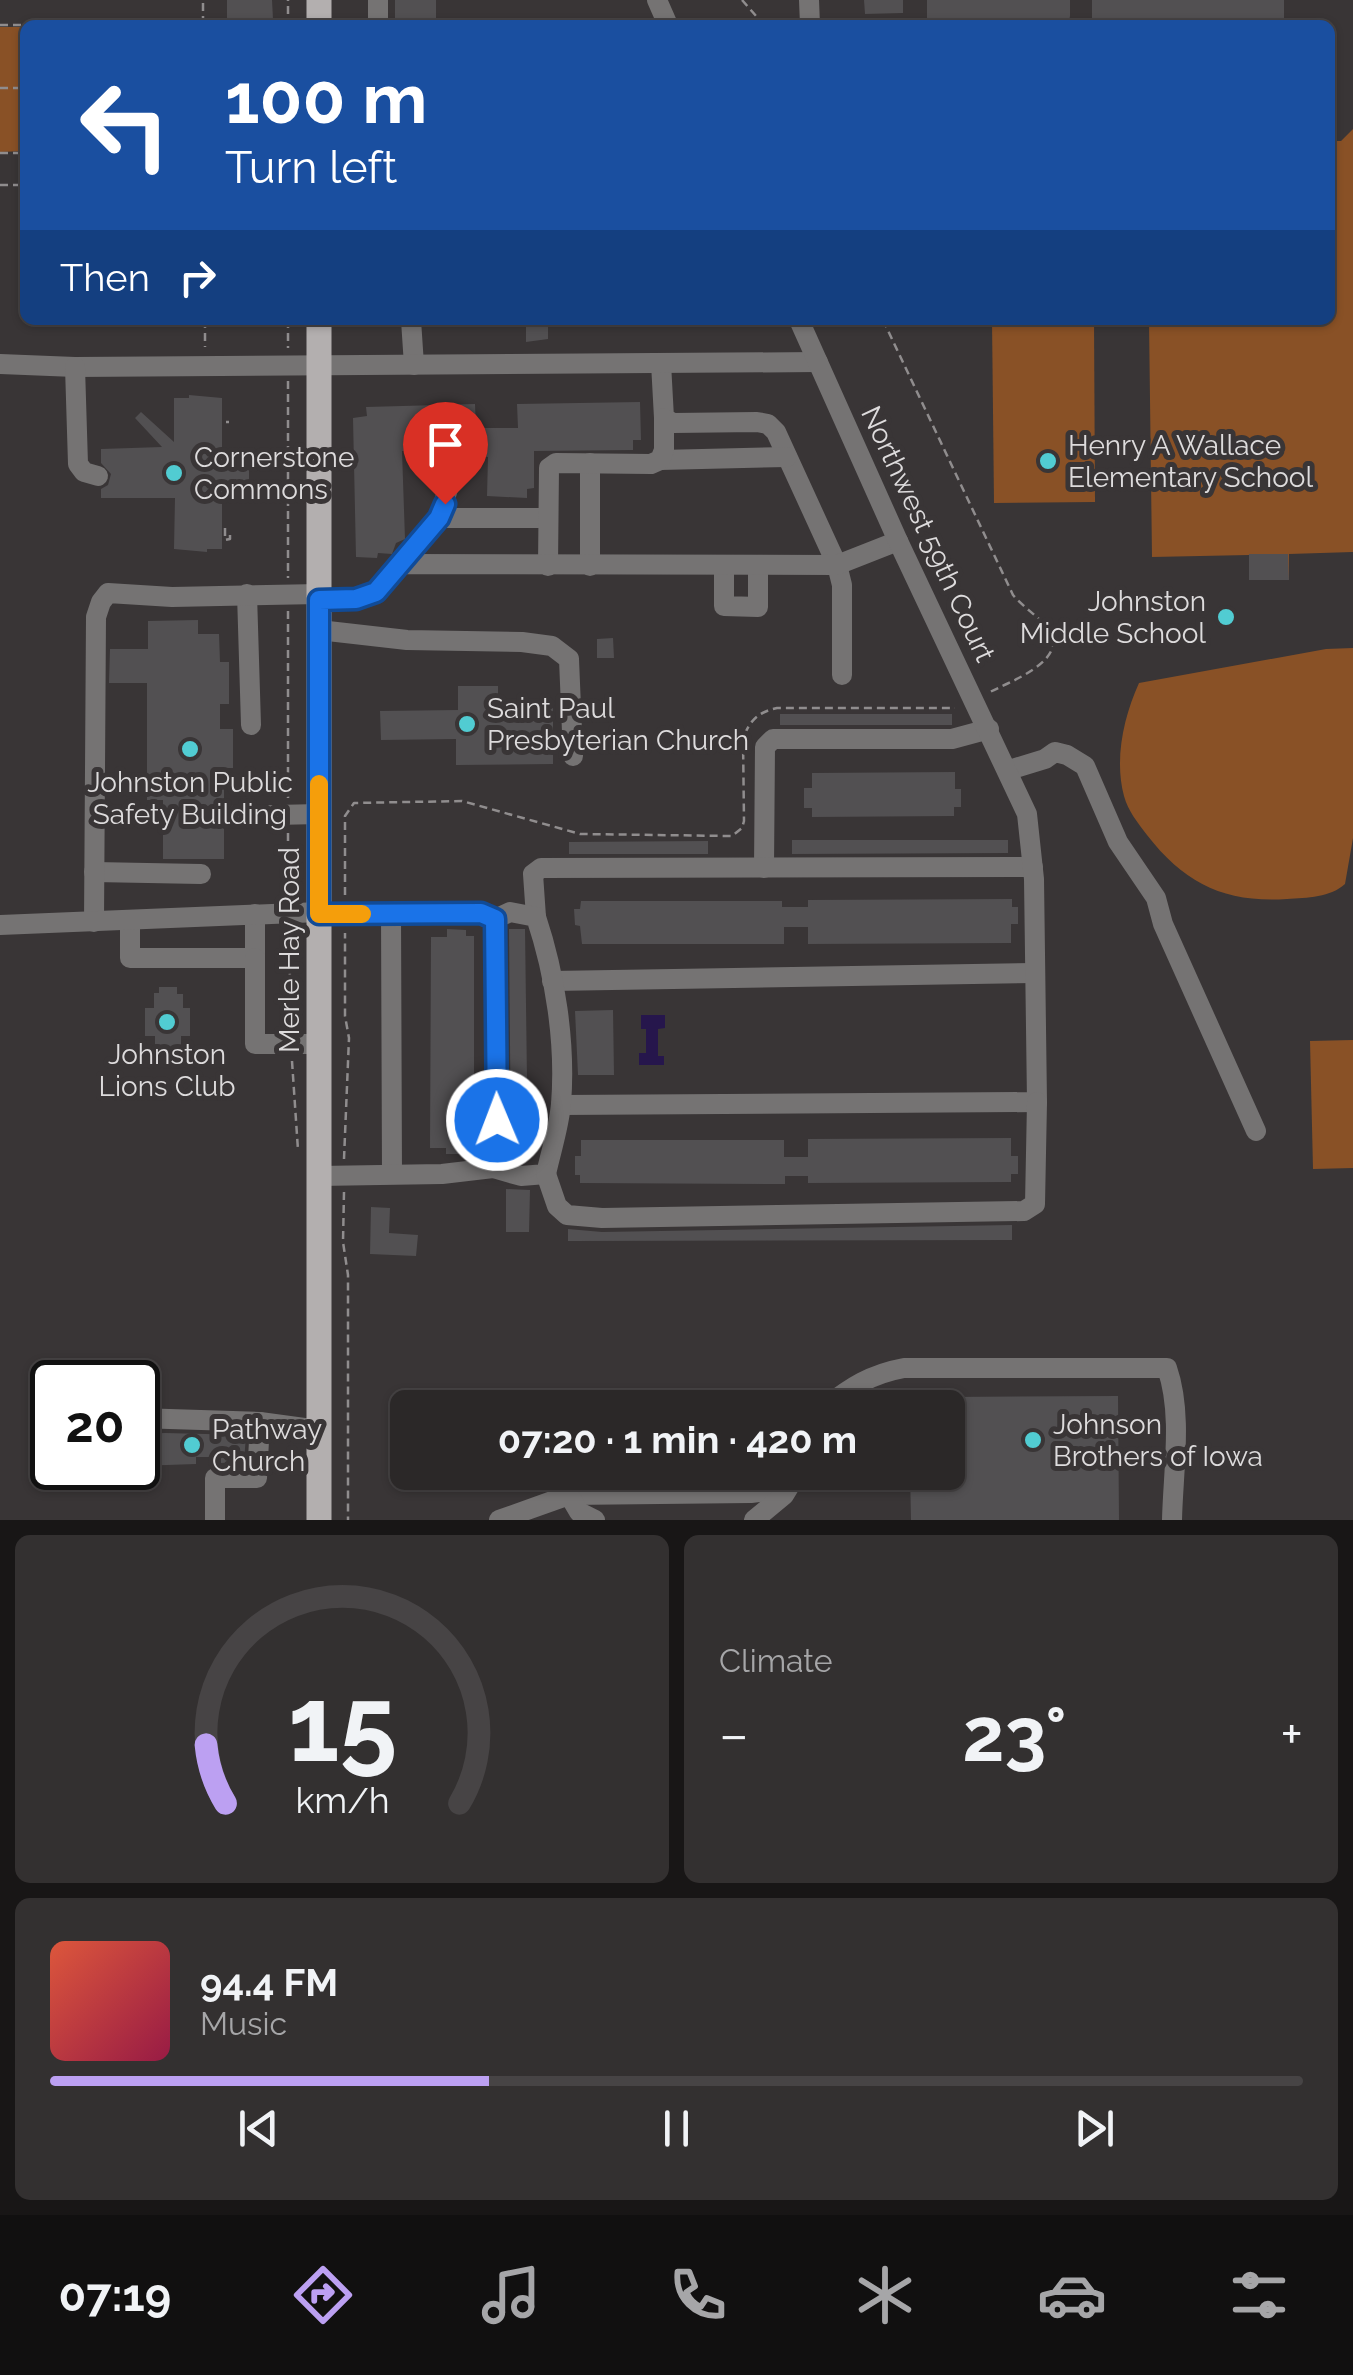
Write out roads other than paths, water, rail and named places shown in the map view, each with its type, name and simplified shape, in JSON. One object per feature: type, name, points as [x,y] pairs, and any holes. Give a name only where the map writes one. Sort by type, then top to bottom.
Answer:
[{"type":"main road","name":"Merle Hay Road","points":[[319,325],[319,1520]]},
{"type":"street","points":[[411,325],[414,365]]},
{"type":"street","name":"Northwest 59th Court","points":[[546,1174],[557,1206],[567,1216],[1024,1211],[1035,1204],[1033,868],[1027,814],[801,325]]},
{"type":"street","points":[[0,364],[75,367],[818,362]]},
{"type":"street","points":[[660,460],[664,450],[662,363]]},
{"type":"street","points":[[75,367],[78,464],[84,472],[98,476]]},
{"type":"street","points":[[664,418],[672,423],[768,424],[776,432],[837,565],[842,584],[842,675]]},
{"type":"street","points":[[548,566],[549,468],[556,463],[652,464],[660,460],[787,457]]},
{"type":"street","points":[[590,464],[590,566]]},
{"type":"street","points":[[94,922],[96,618],[100,602],[108,593],[172,597],[368,596],[402,564],[439,518],[448,490]]},
{"type":"street","points":[[439,518],[548,518]]},
{"type":"street","points":[[402,564],[837,565],[898,541]]},
{"type":"street","points":[[724,566],[724,606],[758,607],[758,566]]},
{"type":"street","points":[[247,594],[251,726]]},
{"type":"street","points":[[319,630],[407,640],[552,646],[569,660],[573,756]]},
{"type":"street","points":[[764,868],[765,747],[773,739],[952,740],[989,729]]},
{"type":"street","points":[[1009,770],[1056,751],[1086,766],[1118,842],[1156,898],[1163,924],[1256,1131]]},
{"type":"street","points":[[228,816],[319,814]]},
{"type":"street","points":[[319,1176],[442,1174],[492,1168],[521,1176],[546,1174],[561,1104],[560,1039],[548,953],[536,917],[533,874],[542,868],[1033,868]]},
{"type":"street","points":[[94,872],[201,874]]},
{"type":"street","points":[[0,925],[288,913],[481,913],[495,919],[510,912],[536,917]]},
{"type":"street","points":[[391,913],[392,1174]]},
{"type":"street","points":[[255,914],[256,1044],[319,1044]]},
{"type":"street","points":[[492,1168],[497,1155],[495,919]]},
{"type":"street","points":[[130,920],[130,958],[255,958]]},
{"type":"street","points":[[552,981],[1035,973]]},
{"type":"street","points":[[561,1104],[1037,1102]]},
{"type":"street","points":[[848,1390],[878,1373],[904,1368],[1167,1368],[1174,1424],[1172,1520]]},
{"type":"street","points":[[160,1419],[260,1422],[319,1430]]},
{"type":"street","points":[[216,1520],[215,1478],[257,1478],[260,1422]]},
{"type":"street","points":[[499,1520],[570,1495],[761,1490]]},
{"type":"street","points":[[754,1520],[783,1490]]},
{"type":"street","points":[[570,1495],[580,1512],[595,1520]]},
{"type":"place","name":"Henry A Wallace Elementary School","points":[[1048,461]]},
{"type":"place","name":"Cornerstone Commons","points":[[174,473]]},
{"type":"place","name":"Johnston Middle School","points":[[1226,617]]},
{"type":"place","name":"Saint Paul Presbyterian Church","points":[[467,724]]},
{"type":"place","name":"Johnston Public Safety Building","points":[[190,749]]},
{"type":"place","name":"Johnston Lions Club","points":[[167,1022]]},
{"type":"place","name":"Johnson Brothers of Iowa","points":[[1033,1440]]},
{"type":"place","name":"Pathway Church","points":[[192,1445]]}]
